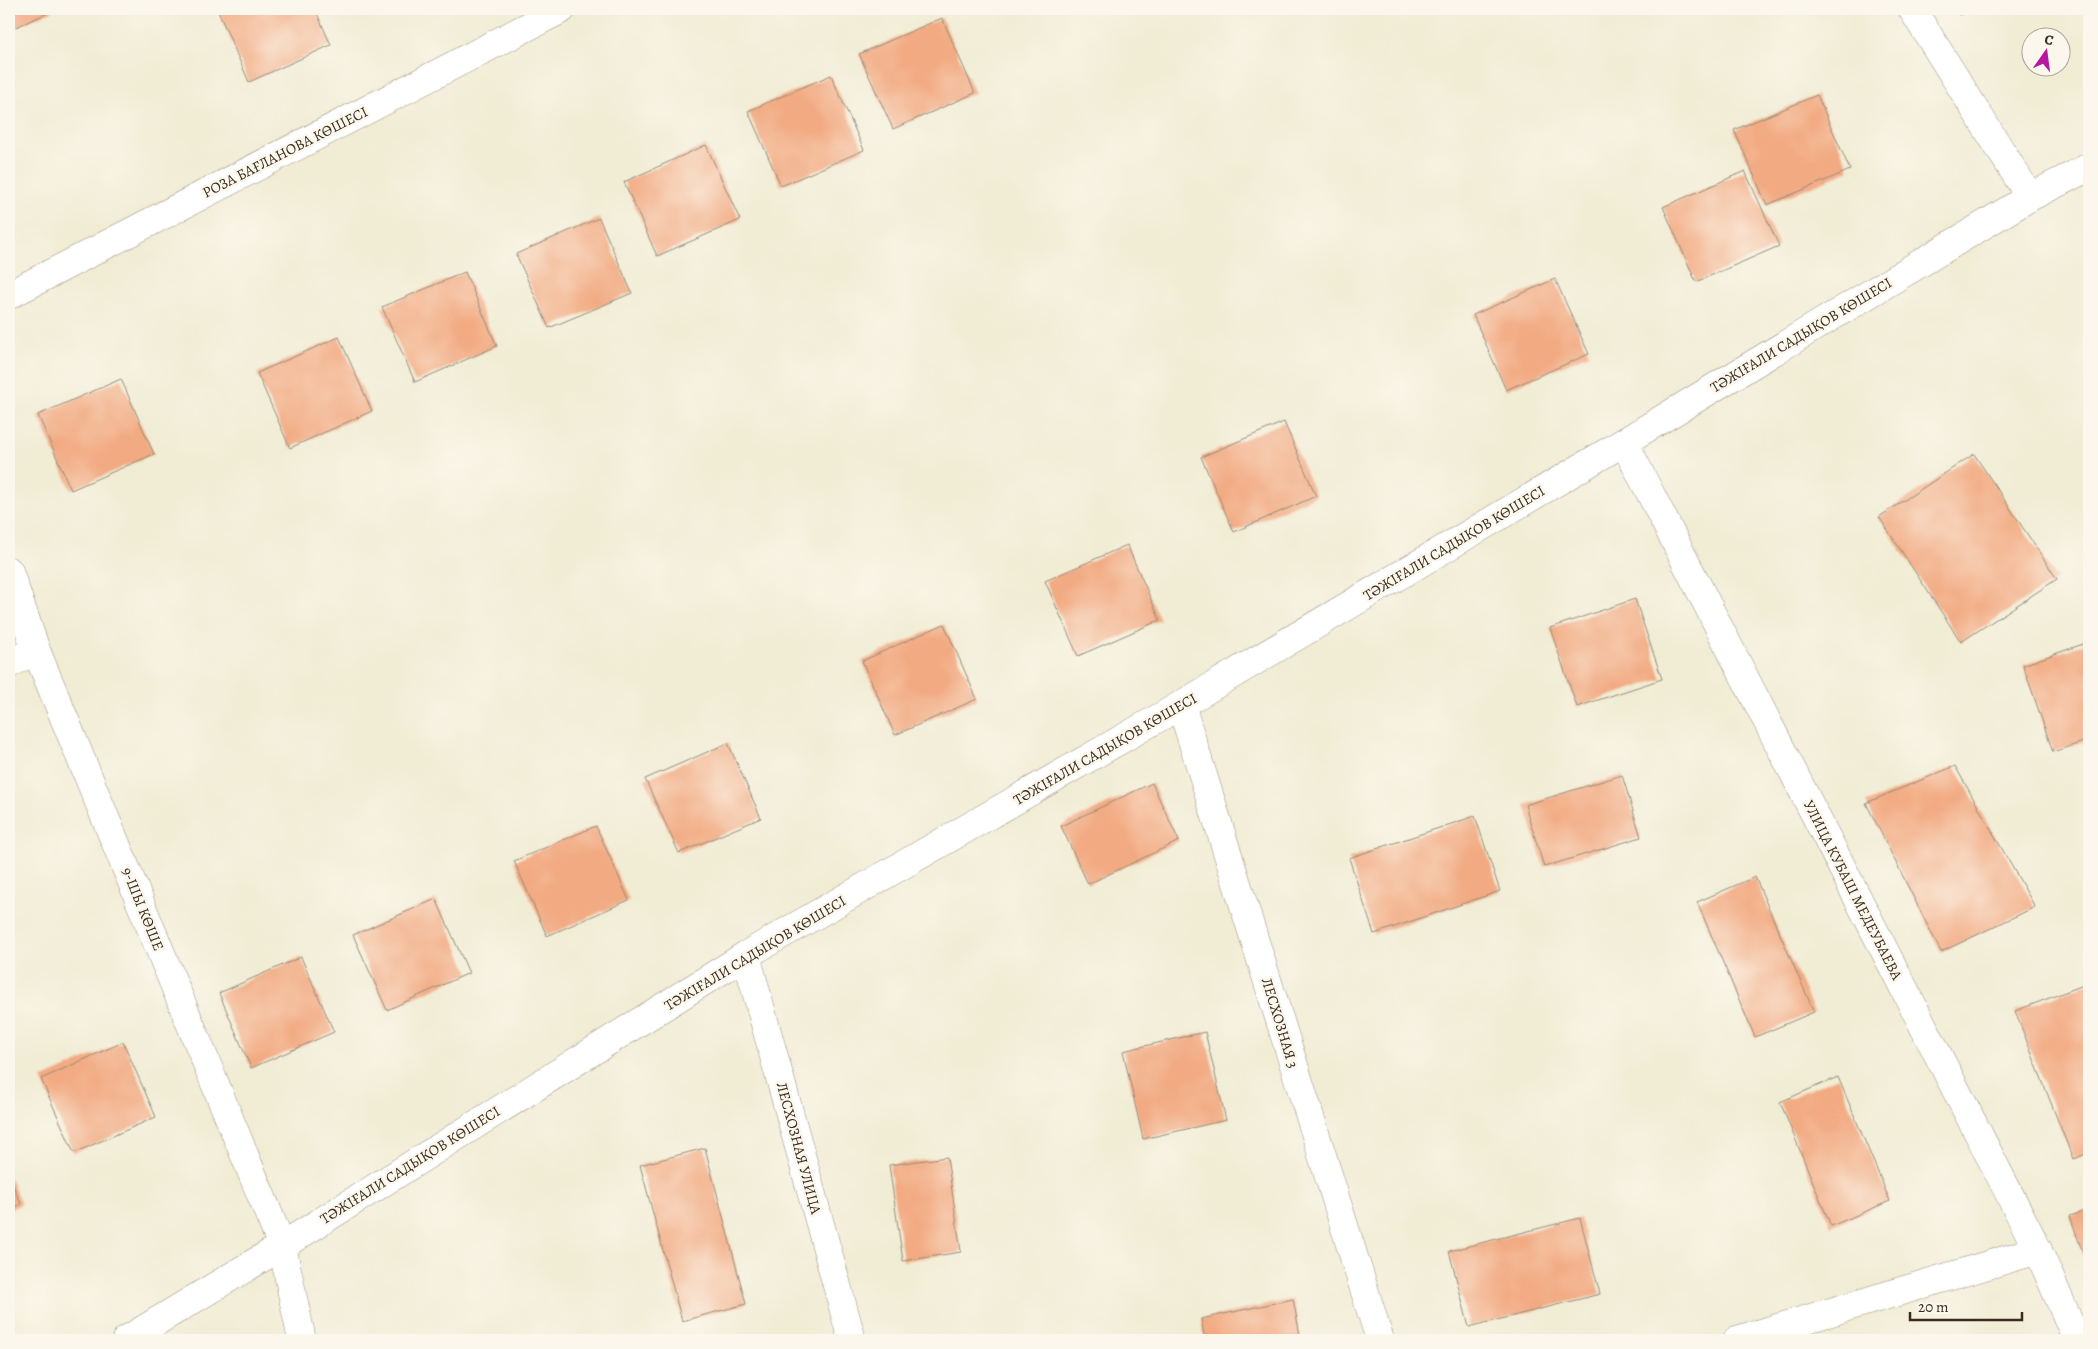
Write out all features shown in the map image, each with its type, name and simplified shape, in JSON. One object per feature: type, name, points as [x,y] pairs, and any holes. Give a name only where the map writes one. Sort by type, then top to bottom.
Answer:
[{"type":"street","name":"РОЗА БАҒЛАНОВА КӨШЕСI","points":[[9,295],[562,9]]},
{"type":"street","points":[[1912,9],[2030,197]]},
{"type":"street","name":"ТӘЖІҒАЛИ САДЫҚОВ КӨШЕСІ","points":[[126,1340],[282,1246],[746,956],[1181,705],[1624,442],[2030,197],[2089,167]]},
{"type":"street","name":"УЛИЦА КУБАШ МЕДЕУБАЕВА","points":[[1624,442],[2038,1250],[2077,1340]]},
{"type":"street","name":"9-ШЫ КӨШЕ","points":[[9,571],[36,650],[282,1246],[302,1340]]},
{"type":"street","points":[[9,664],[36,650]]},
{"type":"street","name":"ЛЕСХОЗНАЯ 3","points":[[1181,705],[1380,1340]]},
{"type":"street","name":"ЛЕСХОЗНАЯ УЛИЦА","points":[[746,956],[852,1340]]},
{"type":"street","points":[[1737,1340],[2038,1250]]},
{"type":"building","points":[[9,9],[57,9],[9,30]]},
{"type":"building","points":[[217,9],[315,9],[331,45],[249,82]]},
{"type":"building","points":[[1957,9],[1974,9],[1959,15]]},
{"type":"building","points":[[942,18],[975,93],[893,129],[859,54]]},
{"type":"building","points":[[831,75],[864,150],[781,186],[748,111]]},
{"type":"building","points":[[1817,95],[1850,170],[1767,205],[1734,130]]},
{"type":"building","points":[[706,145],[740,220],[657,256],[624,182]]},
{"type":"building","points":[[1745,171],[1779,246],[1696,282],[1663,207]]},
{"type":"building","points":[[599,218],[632,293],[549,328],[516,254]]},
{"type":"building","points":[[465,272],[497,346],[415,382],[382,307]]},
{"type":"building","points":[[1555,279],[1589,354],[1506,390],[1473,315]]},
{"type":"building","points":[[339,337],[372,411],[290,448],[257,373]]},
{"type":"building","points":[[121,379],[154,454],[71,490],[38,415]]},
{"type":"building","points":[[1284,422],[1316,496],[1234,532],[1201,457]]},
{"type":"building","points":[[1974,454],[2057,579],[1961,642],[1879,517]]},
{"type":"building","points":[[1127,545],[1160,620],[1078,656],[1045,581]]},
{"type":"building","points":[[1635,599],[1662,679],[1577,707],[1550,628]]},
{"type":"building","points":[[944,624],[977,699],[895,735],[862,661]]},
{"type":"building","points":[[2089,642],[2089,740],[2053,752],[2023,665]]},
{"type":"building","points":[[728,743],[761,818],[679,853],[645,779]]},
{"type":"building","points":[[1955,766],[2035,907],[1941,952],[1866,803]]},
{"type":"building","points":[[1622,775],[1641,837],[1544,867],[1525,805]]},
{"type":"building","points":[[1152,783],[1179,841],[1088,884],[1061,826]]},
{"type":"building","points":[[1475,816],[1500,891],[1374,934],[1349,858]]},
{"type":"building","points":[[596,826],[629,900],[547,936],[514,861]]},
{"type":"building","points":[[1755,877],[1814,1012],[1755,1037],[1697,902]]},
{"type":"building","points":[[436,899],[469,973],[387,1010],[353,935]]},
{"type":"building","points":[[301,957],[334,1032],[251,1068],[219,993]]},
{"type":"building","points":[[2089,983],[2089,1153],[2073,1159],[2015,1011]]},
{"type":"building","points":[[1205,1032],[1226,1120],[1143,1139],[1123,1051]]},
{"type":"building","points":[[123,1042],[156,1117],[74,1153],[41,1079]]},
{"type":"building","points":[[1838,1077],[1890,1201],[1831,1226],[1780,1102]]},
{"type":"building","points":[[705,1148],[746,1304],[682,1321],[640,1165]]},
{"type":"building","points":[[947,1157],[961,1252],[903,1261],[889,1165]]},
{"type":"building","points":[[9,1176],[21,1204],[9,1210]]},
{"type":"building","points":[[2089,1210],[2089,1260],[2086,1262],[2070,1216]]},
{"type":"building","points":[[1580,1218],[1600,1294],[1469,1327],[1449,1251]]},
{"type":"building","points":[[1293,1299],[1301,1340],[1205,1340],[1201,1319]]}]
